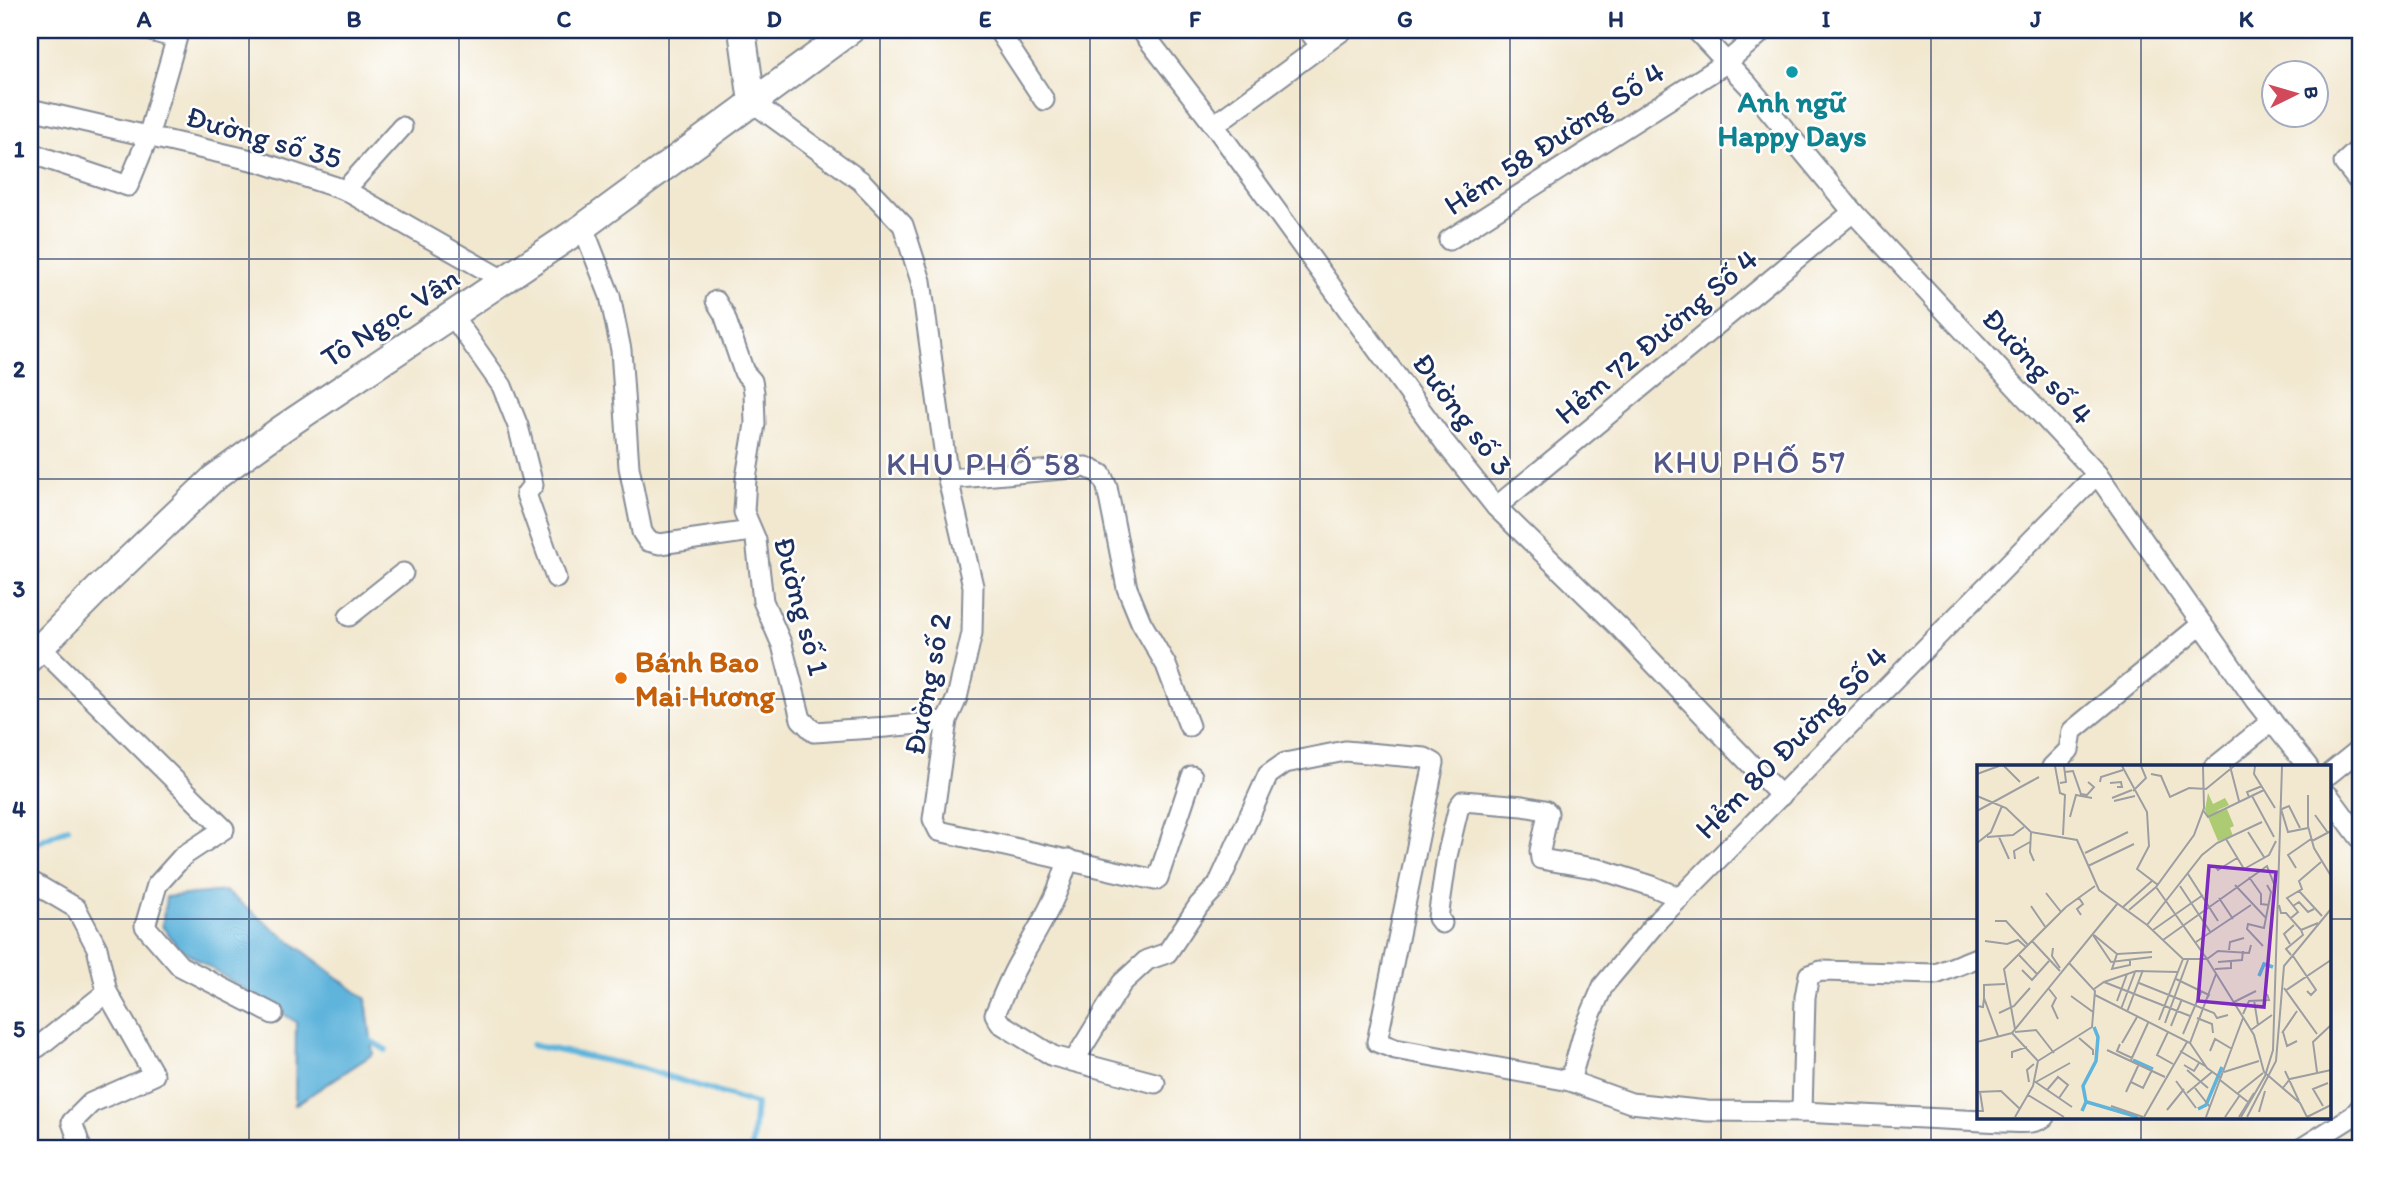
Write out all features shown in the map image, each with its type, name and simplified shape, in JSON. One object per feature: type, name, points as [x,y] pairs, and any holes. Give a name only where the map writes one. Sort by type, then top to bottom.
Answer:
[{"type":"main road","points":[[742,30],[752,102]]},
{"type":"main road","name":"Tô Ngọc Vân","points":[[35,653],[214,478],[283,428],[583,227],[851,30]]},
{"type":"street","points":[[30,153],[128,186],[148,136],[178,34],[147,30]]},
{"type":"street","points":[[998,30],[1044,100]]},
{"type":"street","name":"Đường số 3","points":[[1141,30],[1214,125],[1445,443],[1496,507],[1620,628],[1781,796]]},
{"type":"street","points":[[1308,30],[1321,46]]},
{"type":"street","points":[[1214,125],[1343,30]]},
{"type":"street","name":"Đường số 4","points":[[1696,30],[1748,85],[1853,212],[2096,474],[2272,721],[2306,765]]},
{"type":"street","name":"Hẻm 58 Đường Số 4","points":[[1449,240],[1726,62],[1765,30]]},
{"type":"street","name":"Đường số 2","points":[[752,102],[861,181],[903,225],[921,281],[948,479],[973,586],[972,633],[957,698],[947,720],[933,819],[935,826],[939,831],[1068,859]]},
{"type":"street","name":"Đường số 35","points":[[30,108],[260,162],[345,190],[505,281]]},
{"type":"street","points":[[345,190],[402,127]]},
{"type":"street","points":[[2360,148],[2344,163],[2360,183]]},
{"type":"street","name":"Hẻm 72 Đường Số 4","points":[[1496,507],[1853,212]]},
{"type":"street","name":"Đường số 1","points":[[583,227],[610,296],[621,350],[629,467],[642,532],[648,541],[660,544],[751,531],[756,541],[763,601],[782,645],[802,719],[814,732],[862,727],[909,727],[947,720]]},
{"type":"street","points":[[716,301],[724,314],[744,372],[752,381],[754,392],[755,424],[746,478],[744,512],[751,531]]},
{"type":"street","points":[[452,315],[496,376],[510,402],[533,485],[526,494],[556,579]]},
{"type":"street","points":[[948,479],[1086,467],[1101,474],[1110,498],[1127,588],[1141,622],[1166,665],[1189,726]]},
{"type":"street","name":"Hẻm 80 Đường Số 4","points":[[1570,1081],[1585,1028],[1603,986],[1658,919],[2096,474]]},
{"type":"street","points":[[349,616],[403,573]]},
{"type":"street","points":[[2054,765],[2069,750],[2072,731],[2202,624]]},
{"type":"street","points":[[35,653],[224,829],[183,856],[157,885],[145,926],[180,966],[273,1014]]},
{"type":"street","points":[[2217,765],[2272,721]]},
{"type":"street","points":[[2330,773],[2360,749]]},
{"type":"street","points":[[1074,1061],[1122,983],[1147,960],[1167,953],[1199,905],[1218,885],[1268,775],[1285,763],[1345,751],[1425,758],[1434,763],[1377,1042],[1395,1049],[1570,1081],[1631,1103],[1707,1111],[1802,1112],[2031,1122],[2044,1118]]},
{"type":"street","points":[[1155,1083],[1054,1056],[1000,1023],[995,1014],[1017,965],[1041,928],[1062,884],[1068,859],[1154,880],[1158,878],[1192,776]]},
{"type":"street","points":[[2330,797],[2360,838]]},
{"type":"street","points":[[1442,923],[1438,918],[1444,876],[1459,806],[1463,801],[1545,810],[1548,813],[1539,850],[1541,859],[1599,869],[1679,898]]},
{"type":"street","points":[[30,881],[76,908],[97,948],[107,992],[154,1075],[92,1103],[82,1112],[72,1122],[80,1148]]},
{"type":"street","points":[[1802,1112],[1805,997],[1809,975],[1821,971],[1936,974],[1977,958]]},
{"type":"street","points":[[30,1051],[107,992]]},
{"type":"street","points":[[2302,1148],[2353,1116],[2360,1108]]},
{"type":"water","points":[[225,891],[366,999],[373,1054],[295,1105],[296,1022],[178,947],[162,926],[166,897]]},
{"type":"waterway","points":[[30,846],[68,828]]},
{"type":"waterway","points":[[364,1037],[386,1050]]},
{"type":"waterway","points":[[532,1045],[641,1068],[756,1104],[752,1148]]},
{"type":"place","name":"Anh ngữ Happy Days","points":[[1792,72]]},
{"type":"place","name":"Bánh Bao Mai Hương","points":[[621,678]]},
{"type":"district","name":"KHU PHỐ 57","points":[[1750,462]]},
{"type":"district","name":"KHU PHỐ 58","points":[[984,464]]}]
